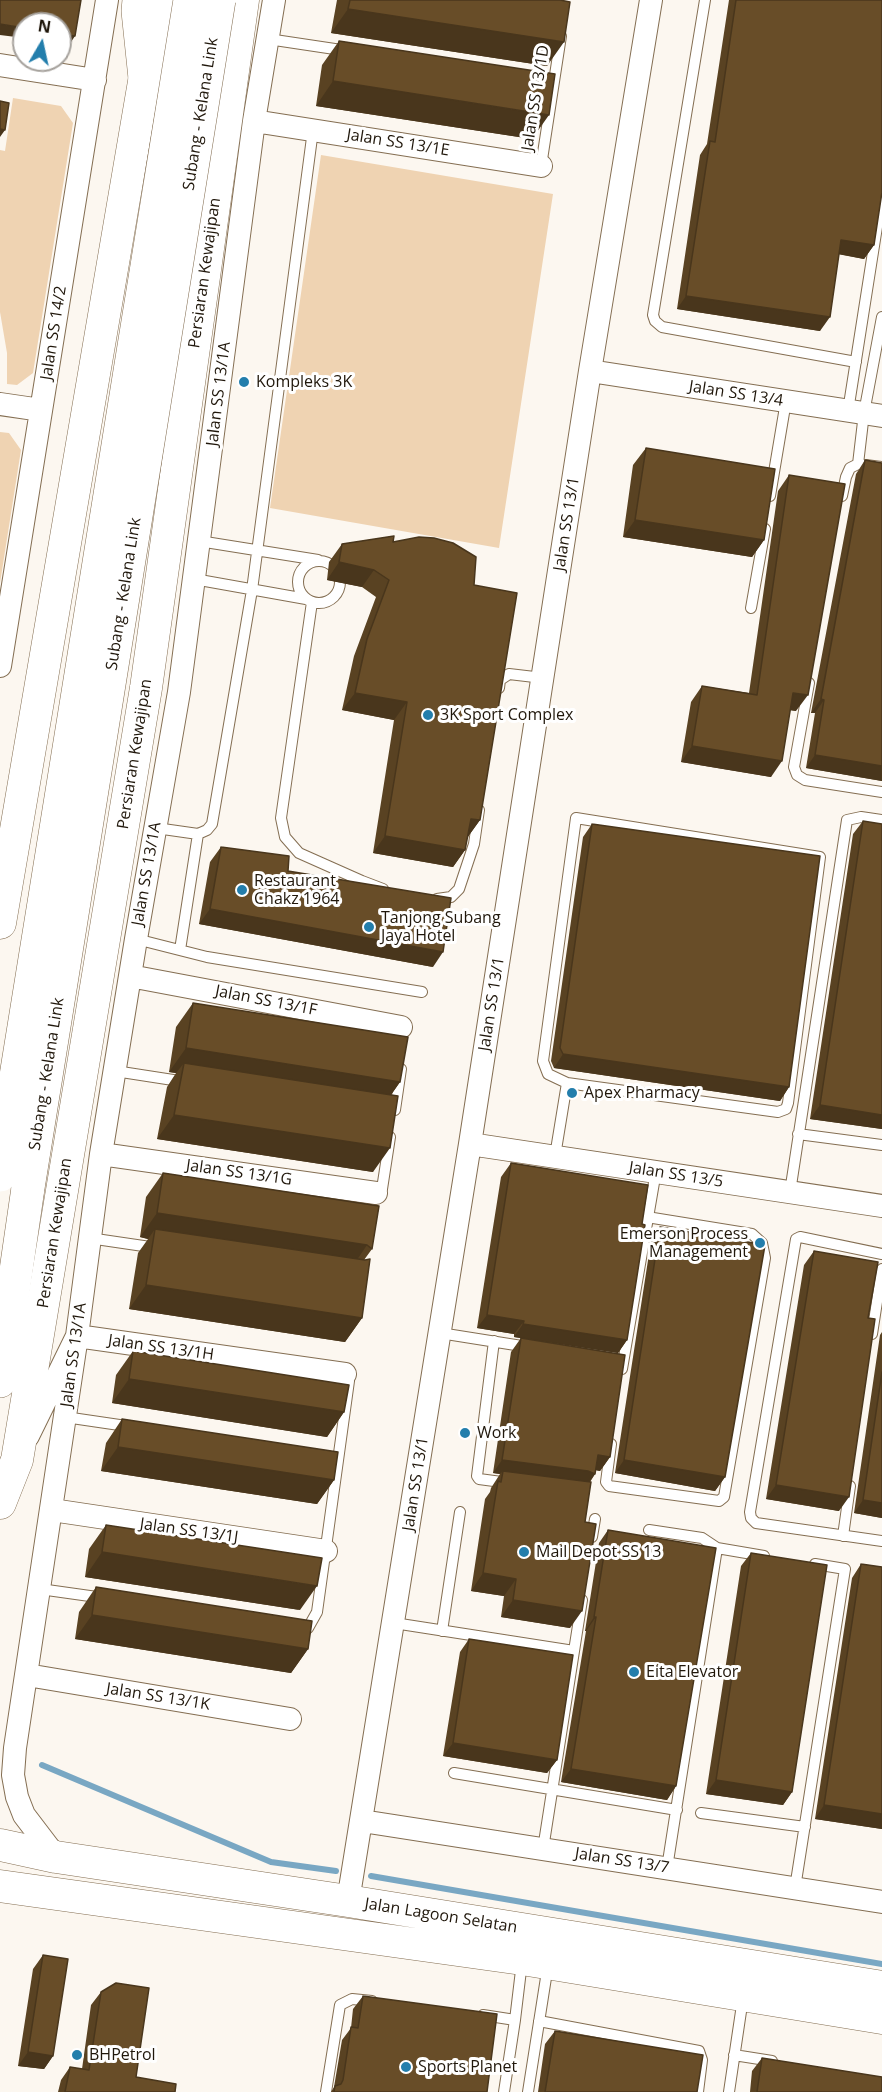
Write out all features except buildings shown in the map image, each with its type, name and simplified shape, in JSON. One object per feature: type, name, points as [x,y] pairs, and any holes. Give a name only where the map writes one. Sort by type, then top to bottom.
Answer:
[{"type":"main road","points":[[139,0],[138,11],[145,78]]},
{"type":"main road","points":[[0,923],[158,0]]},
{"type":"main road","name":"Subang - Kelana Link","points":[[14,1182],[190,0]]},
{"type":"main road","name":"Subang - Kelana Link","points":[[14,1182],[219,0]]},
{"type":"main road","name":"Persiaran Kewajipan","points":[[0,1503],[17,1460],[146,688],[243,0]]},
{"type":"main road","points":[[79,468],[92,450],[106,442],[130,439],[153,455],[161,477],[162,575]]},
{"type":"main road","points":[[0,1381],[14,1182]]},
{"type":"main road","name":"Jalan Lagoon Selatan","points":[[0,1845],[56,1857],[348,1901],[537,1947]]},
{"type":"main road","name":"Jalan Lagoon Selatan","points":[[0,1886],[537,1947],[745,1980],[882,1987]]},
{"type":"main road","name":"Jalan Lagoon Selatan","points":[[745,1980],[882,2018]]},
{"type":"street","name":"Jalan SS 14/2","points":[[0,666],[107,0]]},
{"type":"street","name":"Jalan SS 13/1A","points":[[56,1857],[24,1815],[17,1797],[13,1775],[15,1748],[78,1336],[101,1154],[179,692],[254,121],[274,0]]},
{"type":"street","name":"Jalan SS 13/1","points":[[348,1901],[470,1144],[590,371],[651,0]]},
{"type":"street","points":[[0,65],[94,80]]},
{"type":"street","name":"Jalan SS 13/1E","points":[[254,121],[541,166]]},
{"type":"street","name":"Jalan SS 13/4","points":[[590,371],[865,413]]},
{"type":"street","points":[[0,404],[41,410]]},
{"type":"street","name":"Jalan SS 13/1F","points":[[130,976],[404,1031]]},
{"type":"street","name":"Jalan SS 13/5","points":[[470,1144],[882,1206]]},
{"type":"street","name":"Jalan SS 13/1G","points":[[101,1154],[376,1193]]},
{"type":"street","points":[[17,1460],[78,1336]]},
{"type":"street","name":"Jalan SS 13/1H","points":[[78,1336],[345,1374]]},
{"type":"street","name":"Jalan SS 13/1J","points":[[52,1510],[326,1551]]},
{"type":"street","name":"Jalan SS 13/1K","points":[[27,1675],[290,1719]]},
{"type":"street","name":"Jalan SS 13/7","points":[[362,1821],[882,1902]]},
{"type":"lane","points":[[705,0],[653,315],[655,321],[662,327],[856,362]]},
{"type":"lane","name":"Jalan SS 13/1D","points":[[541,166],[548,82],[564,21]]},
{"type":"lane","points":[[268,39],[359,53]]},
{"type":"lane","points":[[156,828],[198,834],[207,830],[212,824],[258,551],[313,130]]},
{"type":"lane","points":[[865,413],[856,362],[882,195]]},
{"type":"lane","points":[[858,464],[865,413],[879,353],[882,317]]},
{"type":"lane","points":[[751,608],[768,513],[769,473],[786,401]]},
{"type":"lane","points":[[839,512],[850,468],[858,464],[882,467]]},
{"type":"lane","points":[[194,579],[309,601],[326,602],[333,598],[340,586],[338,572],[327,562],[199,541]]},
{"type":"lane","points":[[319,561],[306,565],[299,575],[298,588],[309,601],[281,818],[285,837],[299,853],[362,882],[390,891]]},
{"type":"lane","points":[[497,703],[500,680],[504,676],[509,674],[543,678]]},
{"type":"lane","points":[[810,674],[794,766],[797,775],[805,780],[882,792]]},
{"type":"lane","points":[[430,899],[440,900],[451,897],[459,890],[474,844],[481,797]]},
{"type":"lane","points":[[790,1192],[847,820],[861,817],[882,820]]},
{"type":"lane","points":[[576,818],[820,857],[789,1103],[786,1108],[778,1112],[567,1083],[548,1074],[543,1061],[576,818]]},
{"type":"lane","points":[[180,950],[198,834]]},
{"type":"lane","points":[[136,939],[207,957],[422,992]]},
{"type":"lane","points":[[376,1193],[382,1189],[403,1058]]},
{"type":"lane","points":[[115,1071],[196,1083]]},
{"type":"lane","points":[[555,1156],[567,1083]]},
{"type":"lane","points":[[382,1113],[394,1115]]},
{"type":"lane","points":[[798,1134],[882,1145]]},
{"type":"lane","points":[[620,1384],[656,1172]]},
{"type":"lane","points":[[614,1428],[606,1482],[609,1486],[719,1501],[724,1497],[765,1258],[762,1243],[752,1234],[647,1217]]},
{"type":"lane","points":[[882,1254],[800,1237],[795,1239],[750,1512],[751,1518],[756,1523],[882,1541]]},
{"type":"lane","points":[[89,1238],[172,1250]]},
{"type":"lane","points":[[871,1342],[882,1269]]},
{"type":"lane","points":[[440,1333],[541,1349]]},
{"type":"lane","points":[[494,1341],[477,1476],[479,1479],[523,1485]]},
{"type":"lane","points":[[612,1360],[624,1362]]},
{"type":"lane","points":[[296,1626],[308,1628],[317,1612],[326,1551],[333,1456],[349,1381],[345,1374]]},
{"type":"lane","points":[[64,1417],[145,1429]]},
{"type":"lane","points":[[843,1536],[851,1479]]},
{"type":"lane","points":[[442,1630],[460,1512]]},
{"type":"lane","points":[[590,1552],[595,1519]]},
{"type":"lane","points":[[650,1530],[702,1538],[717,1548],[775,1558]]},
{"type":"lane","points":[[667,1868],[717,1548]]},
{"type":"lane","points":[[795,1888],[845,1569],[798,1561]]},
{"type":"lane","points":[[543,1849],[585,1585]]},
{"type":"lane","points":[[40,1589],[110,1599]]},
{"type":"lane","points":[[394,1623],[574,1651]]},
{"type":"lane","points":[[454,1773],[676,1810]]},
{"type":"lane","points":[[701,1813],[805,1827]]},
{"type":"lane","points":[[504,2092],[515,2020],[537,1947]]},
{"type":"lane","points":[[528,2092],[540,2021],[537,1947]]},
{"type":"lane","points":[[729,2092],[745,1980]]},
{"type":"lane","points":[[326,2092],[340,2005],[352,1999],[387,2003]]},
{"type":"lane","points":[[468,2014],[515,2020]]},
{"type":"lane","points":[[540,2021],[699,2051],[702,2060],[698,2092]]},
{"type":"lane","points":[[734,2055],[780,2062]]},
{"type":"shaded area","points":[[13,98],[61,106],[73,123],[33,373],[17,385],[7,384],[7,353],[0,312],[0,150],[5,151]]},
{"type":"shaded area","points":[[321,155],[553,194],[499,548],[270,508]]},
{"type":"shaded area","points":[[0,432],[9,433],[21,450],[0,583]]},
{"type":"waterway","points":[[42,1765],[271,1862],[336,1871]]},
{"type":"waterway","points":[[371,1876],[882,1964]]},
{"type":"place","name":"Kompleks 3K","points":[[244,382]]},
{"type":"place","name":"3K Sport Complex","points":[[428,715]]},
{"type":"place","name":"Restaurant Chakz 1964","points":[[242,890]]},
{"type":"place","name":"Tanjong Subang Jaya Hotel","points":[[369,927]]},
{"type":"place","name":"Apex Pharmacy","points":[[572,1093]]},
{"type":"place","name":"Emerson Process Management","points":[[760,1243]]},
{"type":"place","name":"Work","points":[[465,1433]]},
{"type":"place","name":"Mail Depot SS 13","points":[[524,1552]]},
{"type":"place","name":"Eita Elevator","points":[[634,1672]]},
{"type":"place","name":"BHPetrol","points":[[77,2055]]},
{"type":"place","name":"Sports Planet","points":[[406,2067]]}]
